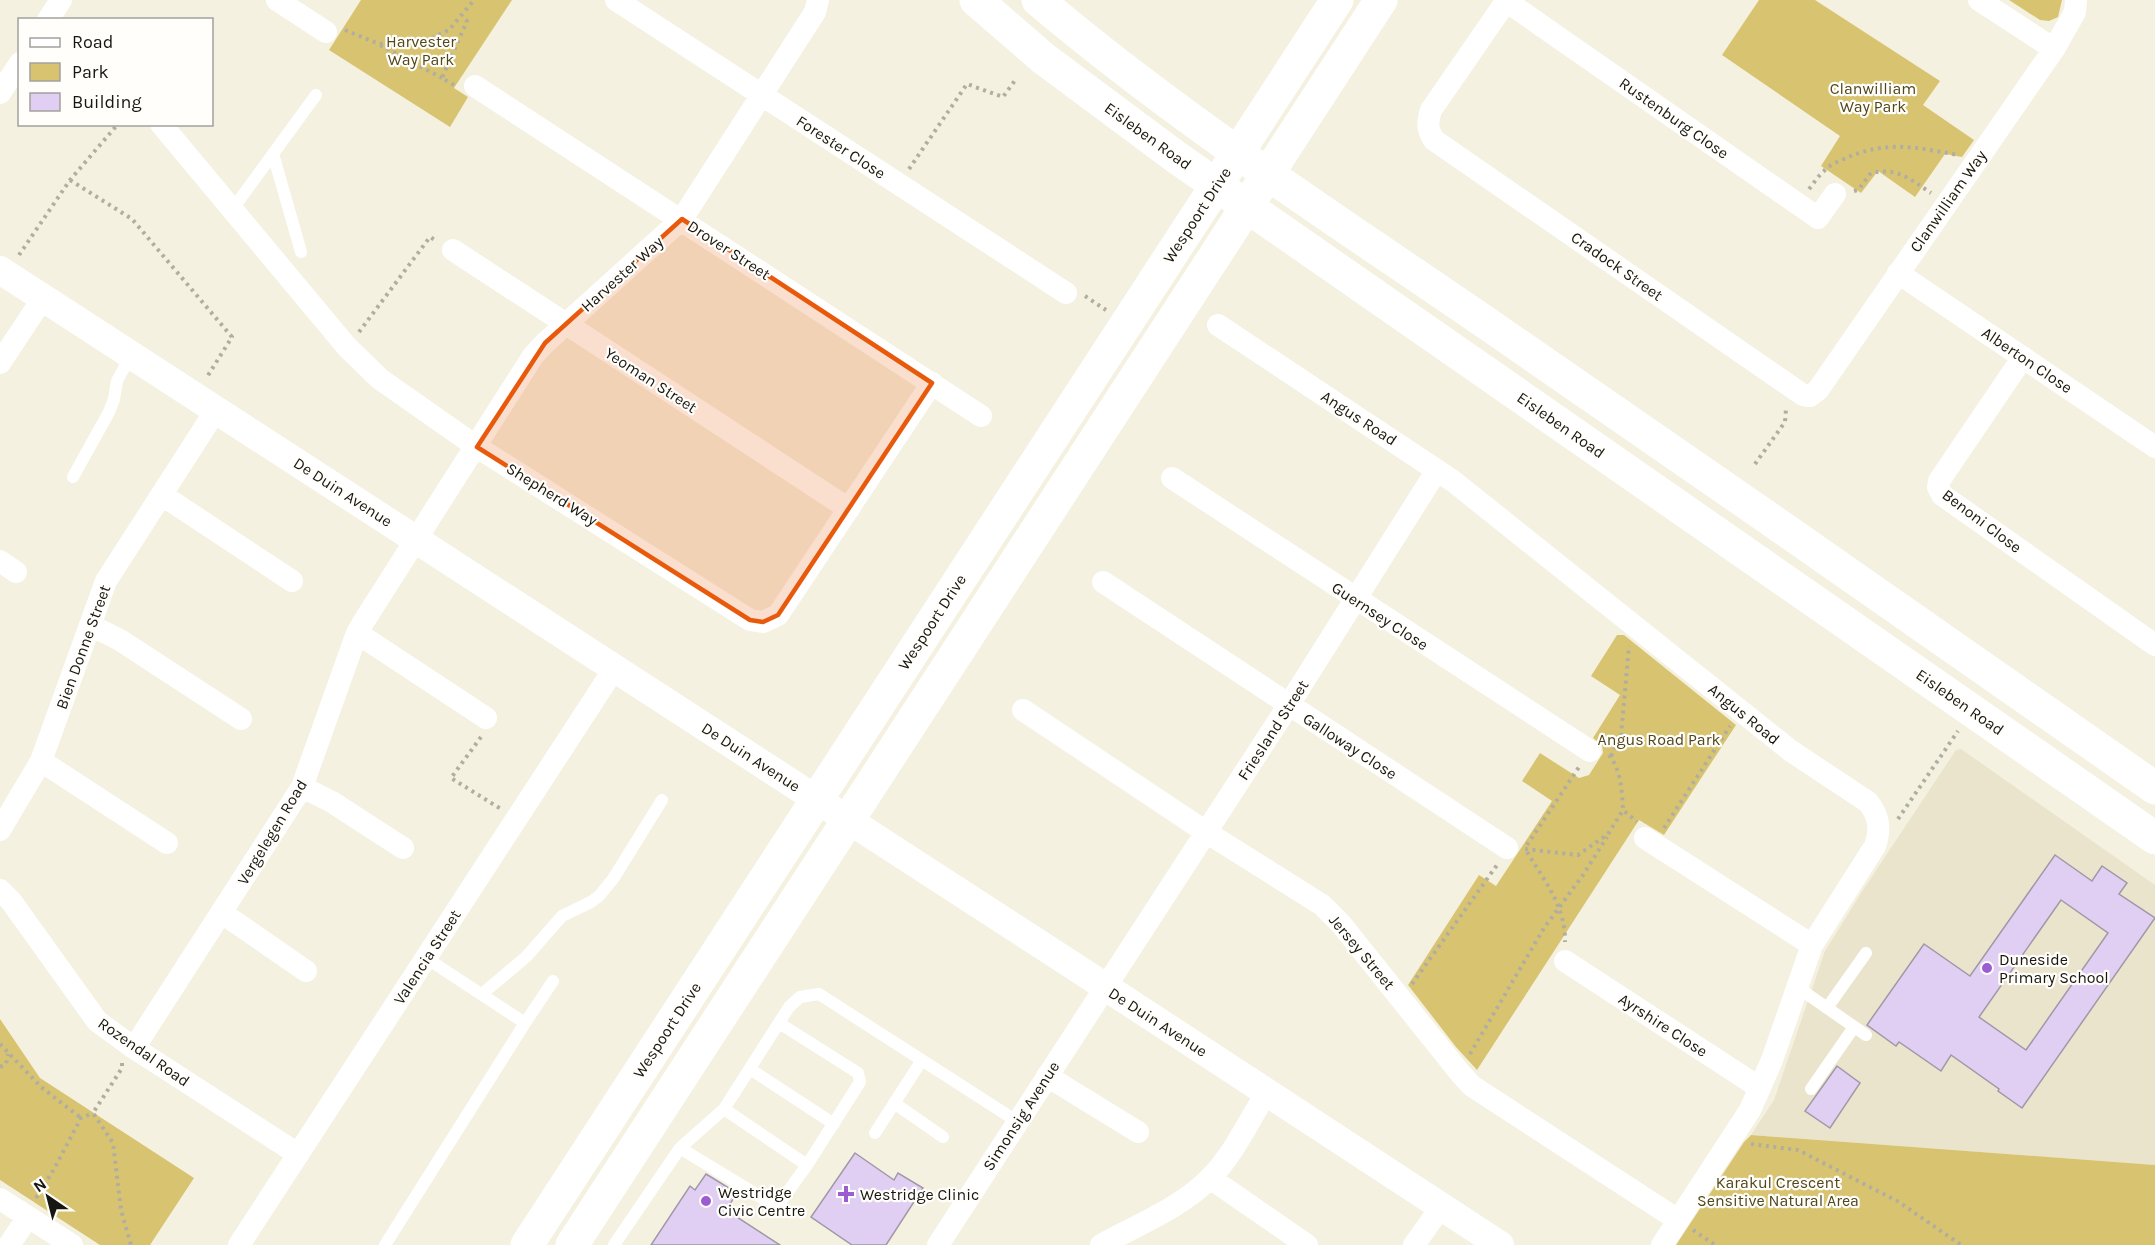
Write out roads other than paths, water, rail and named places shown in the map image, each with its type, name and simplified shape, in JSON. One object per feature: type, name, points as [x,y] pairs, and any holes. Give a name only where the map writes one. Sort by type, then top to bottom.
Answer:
[{"type":"main road","name":"Eisleben Road","points":[[976,0],[1043,58],[1217,186],[2155,838]]},
{"type":"main road","points":[[1038,0],[1112,60],[1238,153],[1671,450],[2155,788]]},
{"type":"main road","name":"Wespoort Drive","points":[[527,1245],[1337,0]]},
{"type":"main road","points":[[572,1245],[1380,0]]},
{"type":"street","points":[[49,18],[61,0]]},
{"type":"street","points":[[277,0],[326,32]]},
{"type":"street","name":"Forester Close","points":[[616,0],[898,184],[1071,292]]},
{"type":"street","name":"Harvester Way","points":[[416,540],[533,356],[682,219],[763,96],[815,12],[818,0]]},
{"type":"street","points":[[1979,0],[2054,49]]},
{"type":"street","name":"Clanwilliam Way","points":[[1810,396],[1818,390],[2054,49],[2075,12],[2076,0]]},
{"type":"street","name":"Cradock Street","points":[[1506,1],[1431,110],[1428,130],[1434,140],[1803,395],[1810,396]]},
{"type":"street","name":"Rustenburg Close","points":[[1506,1],[1818,218],[1835,194]]},
{"type":"street","points":[[0,93],[18,66]]},
{"type":"street","name":"Drover Street","points":[[476,86],[981,416]]},
{"type":"street","name":"Shepherd Way","points":[[163,126],[347,346],[380,379],[477,447],[750,620],[763,622],[778,615],[932,383]]},
{"type":"street","name":"Yeoman Street","points":[[453,250],[849,509]]},
{"type":"street","name":"De Duin Avenue","points":[[9,263],[43,298],[1500,1245]]},
{"type":"street","name":"Alberton Close","points":[[1898,273],[2155,447]]},
{"type":"street","points":[[0,363],[43,298]]},
{"type":"street","name":"Angus Road","points":[[1218,325],[1471,495],[1791,751],[1868,802],[1878,819],[1879,828],[1875,846],[1812,945],[1760,1088],[1736,1131],[1662,1245]]},
{"type":"street","name":"Benoni Close","points":[[2023,357],[1939,481],[1939,491],[2155,645]]},
{"type":"street","name":"Bien Donne Street","points":[[0,830],[41,761],[106,582],[216,410]]},
{"type":"street","name":"Friesland Street","points":[[1105,987],[1288,706],[1437,470]]},
{"type":"street","name":"Guernsey Close","points":[[1172,478],[1356,600],[1600,754]]},
{"type":"street","points":[[162,495],[292,581]]},
{"type":"street","name":"Vergelegen Road","points":[[134,1048],[302,787],[357,633],[416,540]]},
{"type":"street","name":"Galloway Close","points":[[1103,582],[1288,706],[1516,849]]},
{"type":"street","points":[[90,625],[120,640],[242,718]]},
{"type":"street","points":[[357,633],[486,718]]},
{"type":"street","name":"Valencia Street","points":[[239,1245],[614,669]]},
{"type":"street","name":"Jersey Street","points":[[1023,710],[1206,832],[1322,905],[1341,924],[1472,1086],[1678,1220]]},
{"type":"street","points":[[41,761],[167,843]]},
{"type":"street","points":[[302,787],[332,802],[403,848]]},
{"type":"street","points":[[1649,841],[1812,945]]},
{"type":"street","name":"Rozendal Road","points":[[0,890],[11,901],[93,1017],[105,1028],[298,1154]]},
{"type":"street","points":[[222,913],[306,971]]},
{"type":"street","name":"Ayrshire Close","points":[[1565,961],[1760,1088]]},
{"type":"street","name":"Simonsig Avenue","points":[[938,1245],[1105,987]]},
{"type":"street","points":[[1047,1076],[1138,1132]]},
{"type":"street","points":[[1101,1245],[1191,1196],[1220,1167],[1267,1092]]},
{"type":"street","points":[[1210,1178],[1307,1245]]},
{"type":"street","points":[[0,1199],[72,1245]]},
{"type":"street","points":[[1414,1245],[1441,1207]]},
{"type":"street","points":[[9,1245],[28,1217]]},
{"type":"lane","points":[[232,210],[316,95]]},
{"type":"lane","points":[[273,154],[301,252]]},
{"type":"lane","points":[[73,477],[109,412],[117,381],[131,355]]},
{"type":"lane","points":[[482,994],[526,957],[562,916],[599,896],[613,879],[662,800]]},
{"type":"lane","points":[[1827,1008],[1866,953]]},
{"type":"lane","points":[[426,958],[525,1023]]},
{"type":"lane","points":[[385,1245],[553,981]]},
{"type":"lane","points":[[1797,987],[1866,1035]]},
{"type":"lane","points":[[614,1245],[680,1148],[724,1109],[789,1007],[800,997],[819,994],[1018,1122]]},
{"type":"lane","points":[[680,1148],[772,1204],[779,1204],[834,1124],[860,1082],[860,1076],[779,1023]]},
{"type":"lane","points":[[1811,1089],[1854,1027]]},
{"type":"lane","points":[[874,1133],[922,1060]]},
{"type":"lane","points":[[750,1069],[834,1124]]},
{"type":"lane","points":[[894,1103],[943,1137]]},
{"type":"lane","points":[[724,1109],[807,1165]]},
{"type":"place","name":"Duneside Primary School","points":[[1987,968]]},
{"type":"place","name":"Westridge Clinic","points":[[846,1194]]},
{"type":"place","name":"Westridge Civic Centre","points":[[706,1201]]},
{"type":"park label","name":"Harvester Way Park","points":[[421,50]]},
{"type":"park label","name":"Clanwilliam Way Park","points":[[1873,97]]},
{"type":"park label","name":"Angus Road Park","points":[[1659,739]]},
{"type":"park label","name":"Karakul Crescent Sensitive Natural Area","points":[[1778,1191]]}]
